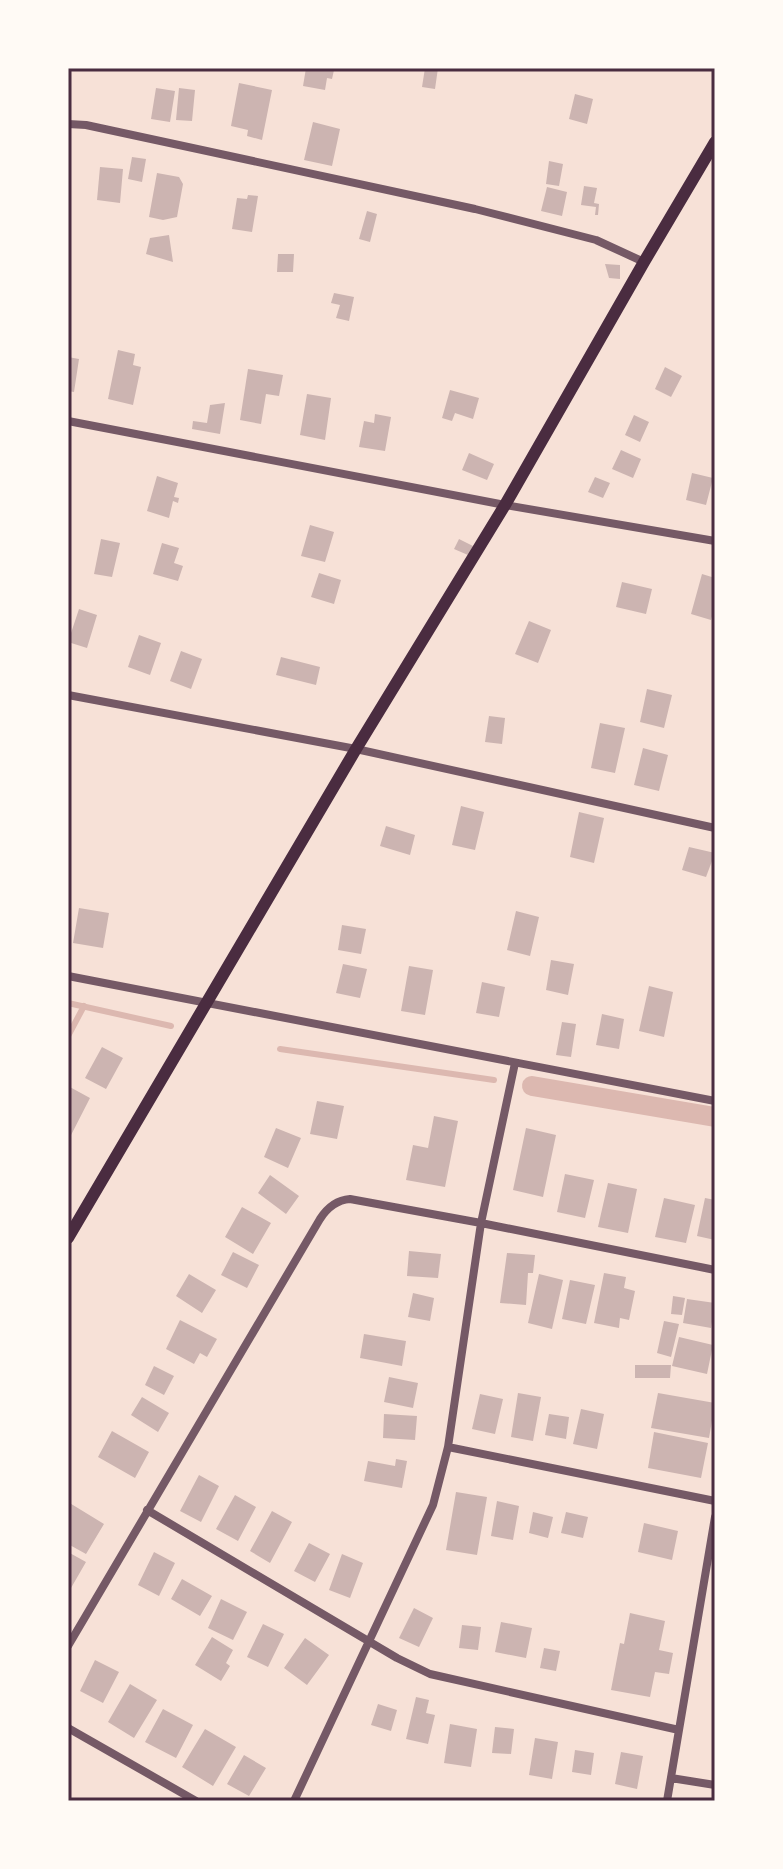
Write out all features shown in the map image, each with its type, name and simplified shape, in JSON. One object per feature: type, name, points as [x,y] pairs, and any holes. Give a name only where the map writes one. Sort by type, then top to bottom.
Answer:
[{"type":"main road","points":[[68,1238],[356,749],[505,505],[715,142]]},
{"type":"street","points":[[68,124],[86,125],[475,209],[596,240],[644,262]]},
{"type":"street","points":[[68,421],[505,505],[715,541]]},
{"type":"street","points":[[68,695],[356,749],[715,828]]},
{"type":"street","points":[[68,976],[715,1101]]},
{"type":"street","points":[[294,1801],[433,1505],[448,1447],[481,1223],[515,1063]]},
{"type":"street","points":[[68,1646],[328,1208],[350,1199],[715,1270]]},
{"type":"street","points":[[448,1447],[715,1501]]},
{"type":"street","points":[[147,1510],[397,1658],[430,1674],[679,1730]]},
{"type":"street","points":[[667,1801],[715,1517]]},
{"type":"street","points":[[68,1728],[196,1801]]},
{"type":"street","points":[[671,1778],[715,1785]]},
{"type":"building","points":[[306,68],[334,70],[332,79],[327,78],[325,90],[303,86]]},
{"type":"building","points":[[425,68],[438,68],[435,89],[422,87]]},
{"type":"building","points":[[239,83],[272,90],[262,140],[247,136],[248,130],[231,126]]},
{"type":"building","points":[[156,88],[175,91],[170,122],[151,119]]},
{"type":"building","points":[[179,88],[195,90],[192,121],[176,120]]},
{"type":"building","points":[[575,94],[593,99],[587,124],[569,119]]},
{"type":"building","points":[[313,122],[340,129],[332,166],[304,160]]},
{"type":"building","points":[[132,157],[146,159],[142,182],[128,179]]},
{"type":"building","points":[[549,161],[563,164],[559,186],[546,184]]},
{"type":"building","points":[[100,167],[123,169],[120,203],[97,200]]},
{"type":"building","points":[[157,173],[179,177],[183,184],[177,217],[163,220],[149,217]]},
{"type":"building","points":[[584,186],[597,188],[594,203],[599,204],[598,215],[595,215],[596,207],[581,205]]},
{"type":"building","points":[[547,187],[567,192],[562,216],[541,211]]},
{"type":"building","points":[[248,195],[258,196],[252,232],[232,229],[237,198],[247,199]]},
{"type":"building","points":[[367,211],[377,214],[370,242],[359,239]]},
{"type":"building","points":[[169,235],[173,262],[146,254],[150,238]]},
{"type":"building","points":[[278,254],[294,254],[293,272],[277,272]]},
{"type":"building","points":[[605,264],[620,265],[620,279],[609,278]]},
{"type":"building","points":[[334,293],[354,297],[349,321],[336,318],[340,305],[331,303]]},
{"type":"building","points":[[118,350],[135,354],[133,365],[141,367],[133,405],[108,399]]},
{"type":"building","points":[[68,357],[79,359],[74,392],[68,391]]},
{"type":"building","points":[[665,367],[682,376],[671,397],[655,389]]},
{"type":"building","points":[[248,369],[283,375],[279,396],[266,394],[261,424],[240,420]]},
{"type":"building","points":[[450,390],[479,398],[473,419],[455,413],[452,421],[442,418]]},
{"type":"building","points":[[307,394],[331,398],[325,440],[300,435]]},
{"type":"building","points":[[225,403],[220,434],[192,429],[193,421],[207,423],[210,405]]},
{"type":"building","points":[[375,414],[391,417],[385,451],[359,447],[364,421],[374,423]]},
{"type":"building","points":[[634,415],[649,422],[640,442],[625,435]]},
{"type":"building","points":[[621,450],[641,459],[633,478],[612,469]]},
{"type":"building","points":[[469,453],[494,464],[487,480],[462,470]]},
{"type":"building","points":[[692,473],[713,478],[706,505],[686,500]]},
{"type":"building","points":[[157,476],[178,483],[174,497],[179,498],[178,503],[173,501],[169,518],[147,511]]},
{"type":"building","points":[[595,477],[610,483],[603,498],[588,492]]},
{"type":"building","points":[[310,525],[334,532],[325,562],[301,556]]},
{"type":"building","points":[[101,539],[120,543],[112,577],[94,574]]},
{"type":"building","points":[[459,539],[473,546],[468,555],[454,549]]},
{"type":"building","points":[[162,543],[179,548],[174,563],[183,566],[178,581],[153,574]]},
{"type":"building","points":[[319,573],[341,580],[334,604],[311,597]]},
{"type":"building","points":[[702,574],[715,578],[715,606],[711,620],[691,614]]},
{"type":"building","points":[[622,582],[652,589],[646,614],[616,607]]},
{"type":"building","points":[[79,609],[97,615],[87,648],[68,642]]},
{"type":"building","points":[[529,621],[551,630],[538,663],[515,654]]},
{"type":"building","points":[[139,635],[161,643],[150,675],[128,667]]},
{"type":"building","points":[[181,651],[202,659],[191,689],[170,681]]},
{"type":"building","points":[[281,657],[320,667],[316,685],[276,675]]},
{"type":"building","points":[[647,689],[672,695],[664,728],[640,722]]},
{"type":"building","points":[[489,716],[505,718],[502,744],[485,742]]},
{"type":"building","points":[[600,723],[625,728],[615,773],[591,768]]},
{"type":"building","points":[[643,748],[668,755],[659,791],[634,785]]},
{"type":"building","points":[[461,806],[484,812],[475,850],[452,845]]},
{"type":"building","points":[[579,812],[604,818],[594,863],[570,857]]},
{"type":"building","points":[[386,826],[415,835],[410,855],[380,846]]},
{"type":"building","points":[[689,847],[715,853],[706,877],[682,870]]},
{"type":"building","points":[[79,908],[109,913],[103,948],[73,943]]},
{"type":"building","points":[[516,911],[539,917],[530,956],[507,950]]},
{"type":"building","points":[[342,925],[366,929],[361,954],[338,950]]},
{"type":"building","points":[[551,960],[574,964],[568,995],[546,990]]},
{"type":"building","points":[[343,964],[367,969],[360,998],[336,993]]},
{"type":"building","points":[[409,966],[433,970],[425,1015],[401,1011]]},
{"type":"building","points":[[482,982],[505,987],[499,1017],[476,1013]]},
{"type":"building","points":[[649,986],[673,992],[664,1037],[639,1031]]},
{"type":"building","points":[[602,1014],[624,1019],[619,1049],[596,1045]]},
{"type":"building","points":[[562,1022],[576,1024],[571,1057],[556,1055]]},
{"type":"building","points":[[102,1047],[123,1058],[106,1089],[85,1078]]},
{"type":"building","points":[[68,1086],[90,1098],[68,1141]]},
{"type":"building","points":[[317,1101],[344,1106],[337,1139],[310,1134]]},
{"type":"building","points":[[434,1116],[458,1121],[445,1187],[406,1180],[413,1145],[428,1148]]},
{"type":"building","points":[[276,1128],[301,1138],[288,1168],[264,1157]]},
{"type":"building","points":[[526,1128],[556,1135],[543,1197],[513,1190]]},
{"type":"building","points":[[565,1174],[594,1180],[585,1218],[557,1212]]},
{"type":"building","points":[[270,1175],[299,1196],[286,1214],[258,1193]]},
{"type":"building","points":[[608,1183],[637,1189],[628,1233],[598,1227]]},
{"type":"building","points":[[664,1198],[695,1205],[686,1243],[655,1237]]},
{"type":"building","points":[[705,1198],[715,1200],[715,1240],[697,1236]]},
{"type":"building","points":[[242,1207],[271,1223],[253,1254],[225,1237]]},
{"type":"building","points":[[409,1251],[441,1254],[438,1278],[407,1276]]},
{"type":"building","points":[[233,1252],[259,1265],[247,1288],[221,1275]]},
{"type":"building","points":[[507,1253],[535,1255],[533,1273],[528,1273],[526,1305],[500,1303]]},
{"type":"building","points":[[604,1273],[626,1277],[624,1288],[635,1291],[629,1320],[620,1318],[619,1328],[594,1323]]},
{"type":"building","points":[[189,1274],[216,1290],[202,1313],[176,1296]]},
{"type":"building","points":[[539,1274],[563,1280],[552,1329],[528,1323]]},
{"type":"building","points":[[570,1280],[595,1285],[586,1324],[562,1319]]},
{"type":"building","points":[[413,1293],[434,1298],[430,1321],[408,1317]]},
{"type":"building","points":[[673,1296],[685,1298],[682,1315],[671,1314]]},
{"type":"building","points":[[687,1299],[715,1303],[711,1328],[683,1323]]},
{"type":"building","points":[[180,1320],[217,1339],[207,1357],[200,1353],[194,1364],[166,1349]]},
{"type":"building","points":[[664,1321],[679,1324],[671,1357],[657,1353]]},
{"type":"building","points":[[364,1334],[406,1341],[402,1366],[360,1358]]},
{"type":"building","points":[[679,1337],[713,1345],[707,1374],[672,1366]]},
{"type":"building","points":[[635,1365],[671,1365],[670,1378],[635,1378]]},
{"type":"building","points":[[154,1366],[174,1376],[164,1395],[145,1385]]},
{"type":"building","points":[[389,1377],[418,1383],[413,1408],[384,1402]]},
{"type":"building","points":[[518,1393],[541,1397],[533,1441],[511,1437]]},
{"type":"building","points":[[658,1393],[715,1403],[709,1438],[651,1428]]},
{"type":"building","points":[[480,1394],[503,1399],[495,1434],[472,1429]]},
{"type":"building","points":[[142,1397],[169,1413],[158,1432],[131,1415]]},
{"type":"building","points":[[581,1409],[604,1414],[597,1449],[573,1444]]},
{"type":"building","points":[[384,1414],[417,1416],[415,1440],[383,1438]]},
{"type":"building","points":[[549,1414],[569,1417],[566,1439],[545,1435]]},
{"type":"building","points":[[112,1431],[149,1452],[135,1478],[98,1457]]},
{"type":"building","points":[[654,1432],[708,1443],[701,1478],[648,1468]]},
{"type":"building","points":[[396,1459],[407,1461],[402,1488],[364,1481],[368,1461],[395,1466]]},
{"type":"building","points":[[199,1475],[219,1486],[201,1522],[180,1511]]},
{"type":"building","points":[[456,1492],[487,1497],[477,1555],[446,1550]]},
{"type":"building","points":[[235,1495],[256,1507],[238,1541],[216,1529]]},
{"type":"building","points":[[497,1501],[519,1506],[513,1540],[491,1536]]},
{"type":"building","points":[[68,1502],[104,1524],[86,1554],[68,1544]]},
{"type":"building","points":[[272,1511],[292,1522],[270,1563],[250,1551]]},
{"type":"building","points":[[533,1512],[553,1517],[548,1538],[529,1533]]},
{"type":"building","points":[[566,1512],[588,1517],[583,1538],[561,1533]]},
{"type":"building","points":[[644,1523],[678,1531],[672,1560],[638,1552]]},
{"type":"building","points":[[309,1543],[330,1554],[315,1582],[294,1571]]},
{"type":"building","points":[[68,1552],[86,1562],[71,1588],[68,1587]]},
{"type":"building","points":[[154,1552],[175,1563],[159,1596],[138,1585]]},
{"type":"building","points":[[342,1554],[363,1563],[350,1598],[329,1590]]},
{"type":"building","points":[[182,1579],[212,1596],[200,1616],[171,1599]]},
{"type":"building","points":[[221,1599],[247,1612],[233,1640],[208,1628]]},
{"type":"building","points":[[414,1608],[433,1618],[419,1647],[399,1638]]},
{"type":"building","points":[[630,1613],[665,1621],[659,1650],[673,1653],[669,1674],[655,1672],[650,1697],[611,1690],[620,1643],[624,1644]]},
{"type":"building","points":[[501,1622],[532,1628],[526,1658],[495,1652]]},
{"type":"building","points":[[263,1624],[284,1634],[268,1667],[247,1657]]},
{"type":"building","points":[[462,1625],[481,1627],[478,1650],[459,1648]]},
{"type":"building","points":[[212,1637],[233,1650],[226,1663],[230,1666],[221,1681],[195,1665]]},
{"type":"building","points":[[305,1638],[329,1655],[307,1685],[284,1668]]},
{"type":"building","points":[[544,1648],[560,1651],[556,1671],[540,1668]]},
{"type":"building","points":[[95,1660],[119,1672],[103,1703],[80,1691]]},
{"type":"building","points":[[130,1684],[157,1700],[134,1738],[108,1722]]},
{"type":"building","points":[[416,1697],[429,1700],[426,1713],[435,1715],[428,1744],[406,1739]]},
{"type":"building","points":[[378,1704],[397,1710],[391,1731],[371,1725]]},
{"type":"building","points":[[163,1709],[193,1725],[176,1758],[145,1742]]},
{"type":"building","points":[[450,1724],[477,1729],[471,1767],[444,1763]]},
{"type":"building","points":[[495,1727],[514,1729],[511,1754],[492,1753]]},
{"type":"building","points":[[205,1729],[236,1747],[213,1786],[182,1767]]},
{"type":"building","points":[[535,1738],[558,1742],[552,1779],[529,1775]]},
{"type":"building","points":[[575,1750],[594,1753],[591,1775],[572,1772]]},
{"type":"building","points":[[621,1752],[643,1756],[637,1789],[615,1784]]},
{"type":"building","points":[[244,1755],[266,1768],[249,1796],[227,1784]]},
{"type":"waterway","points":[[68,1003],[171,1026]]},
{"type":"waterway","points":[[68,1036],[84,1006]]},
{"type":"waterway","points":[[280,1049],[494,1080]]},
{"type":"waterway","points":[[532,1086],[715,1117]]}]
